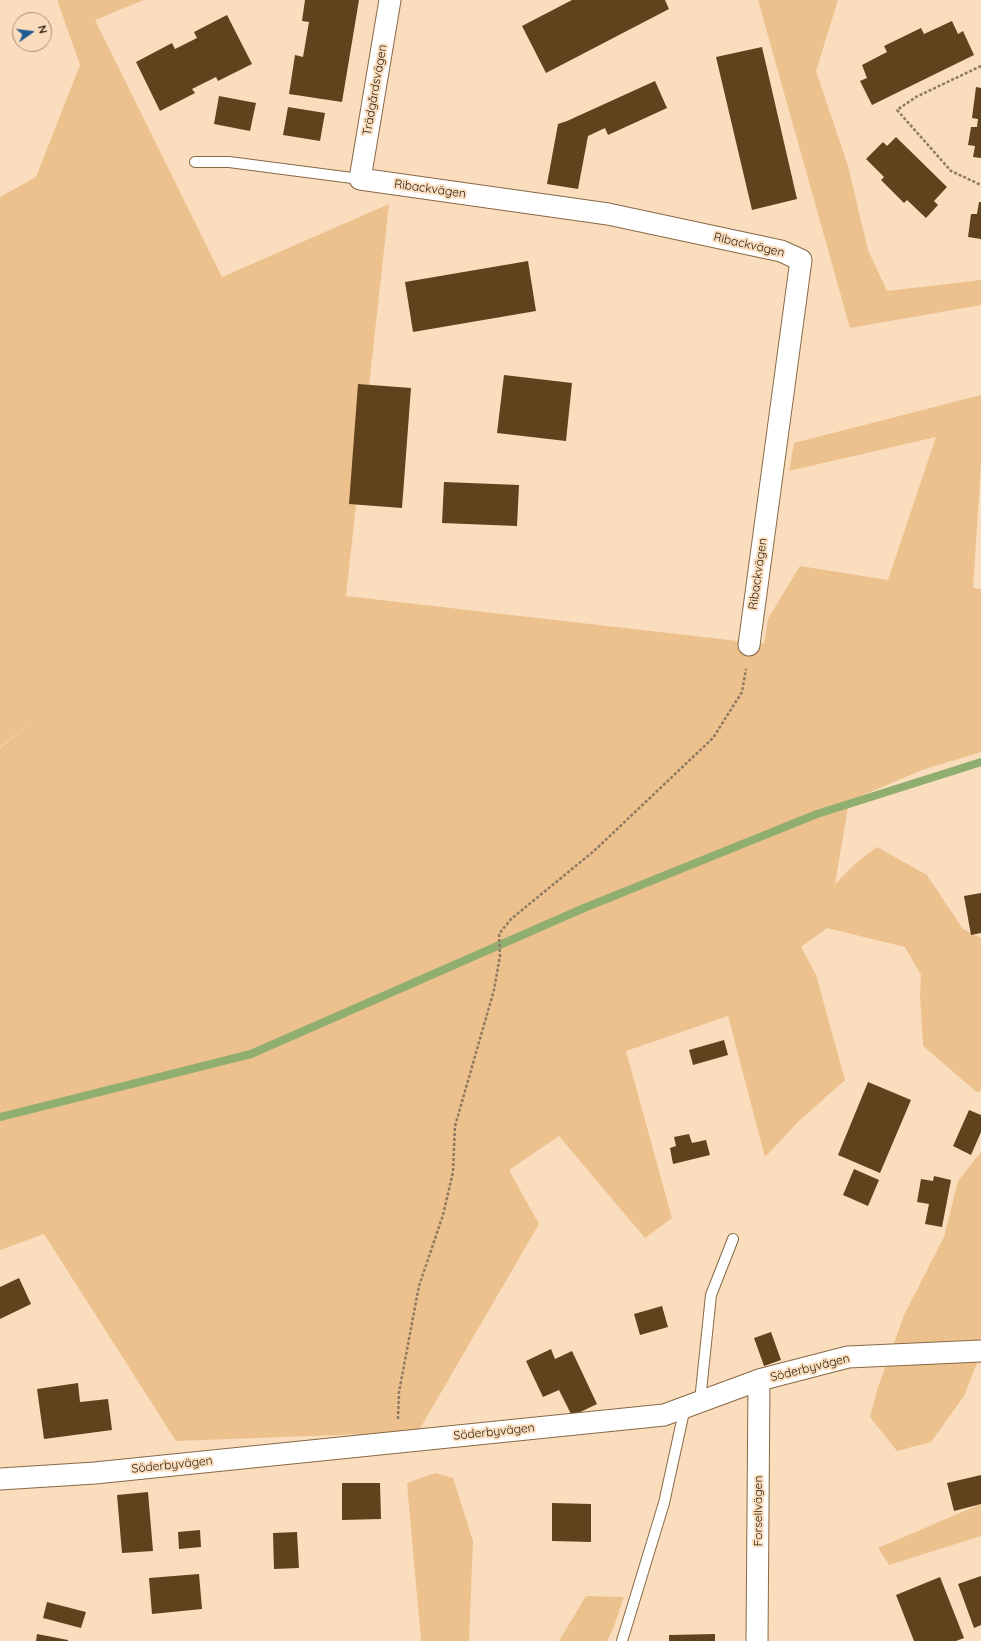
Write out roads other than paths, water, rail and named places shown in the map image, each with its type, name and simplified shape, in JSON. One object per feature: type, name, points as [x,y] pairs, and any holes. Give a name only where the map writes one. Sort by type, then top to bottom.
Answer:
[{"type":"street","name":"Trädgårdsvägen","points":[[360,179],[390,0]]},
{"type":"street","name":"Ribackvägen","points":[[360,179],[608,214],[781,251],[801,260],[749,645]]},
{"type":"street","name":"Söderbyvägen","points":[[0,1479],[95,1473],[664,1415],[759,1380],[848,1357],[981,1351]]},
{"type":"street","name":"Forsellvägen","points":[[757,1641],[759,1380]]},
{"type":"lane","points":[[195,162],[229,162],[360,179]]},
{"type":"lane","points":[[622,1641],[692,1404],[711,1295],[733,1239]]},
{"type":"waterway","points":[[0,1117],[251,1054],[584,908],[817,814],[981,762]]}]
